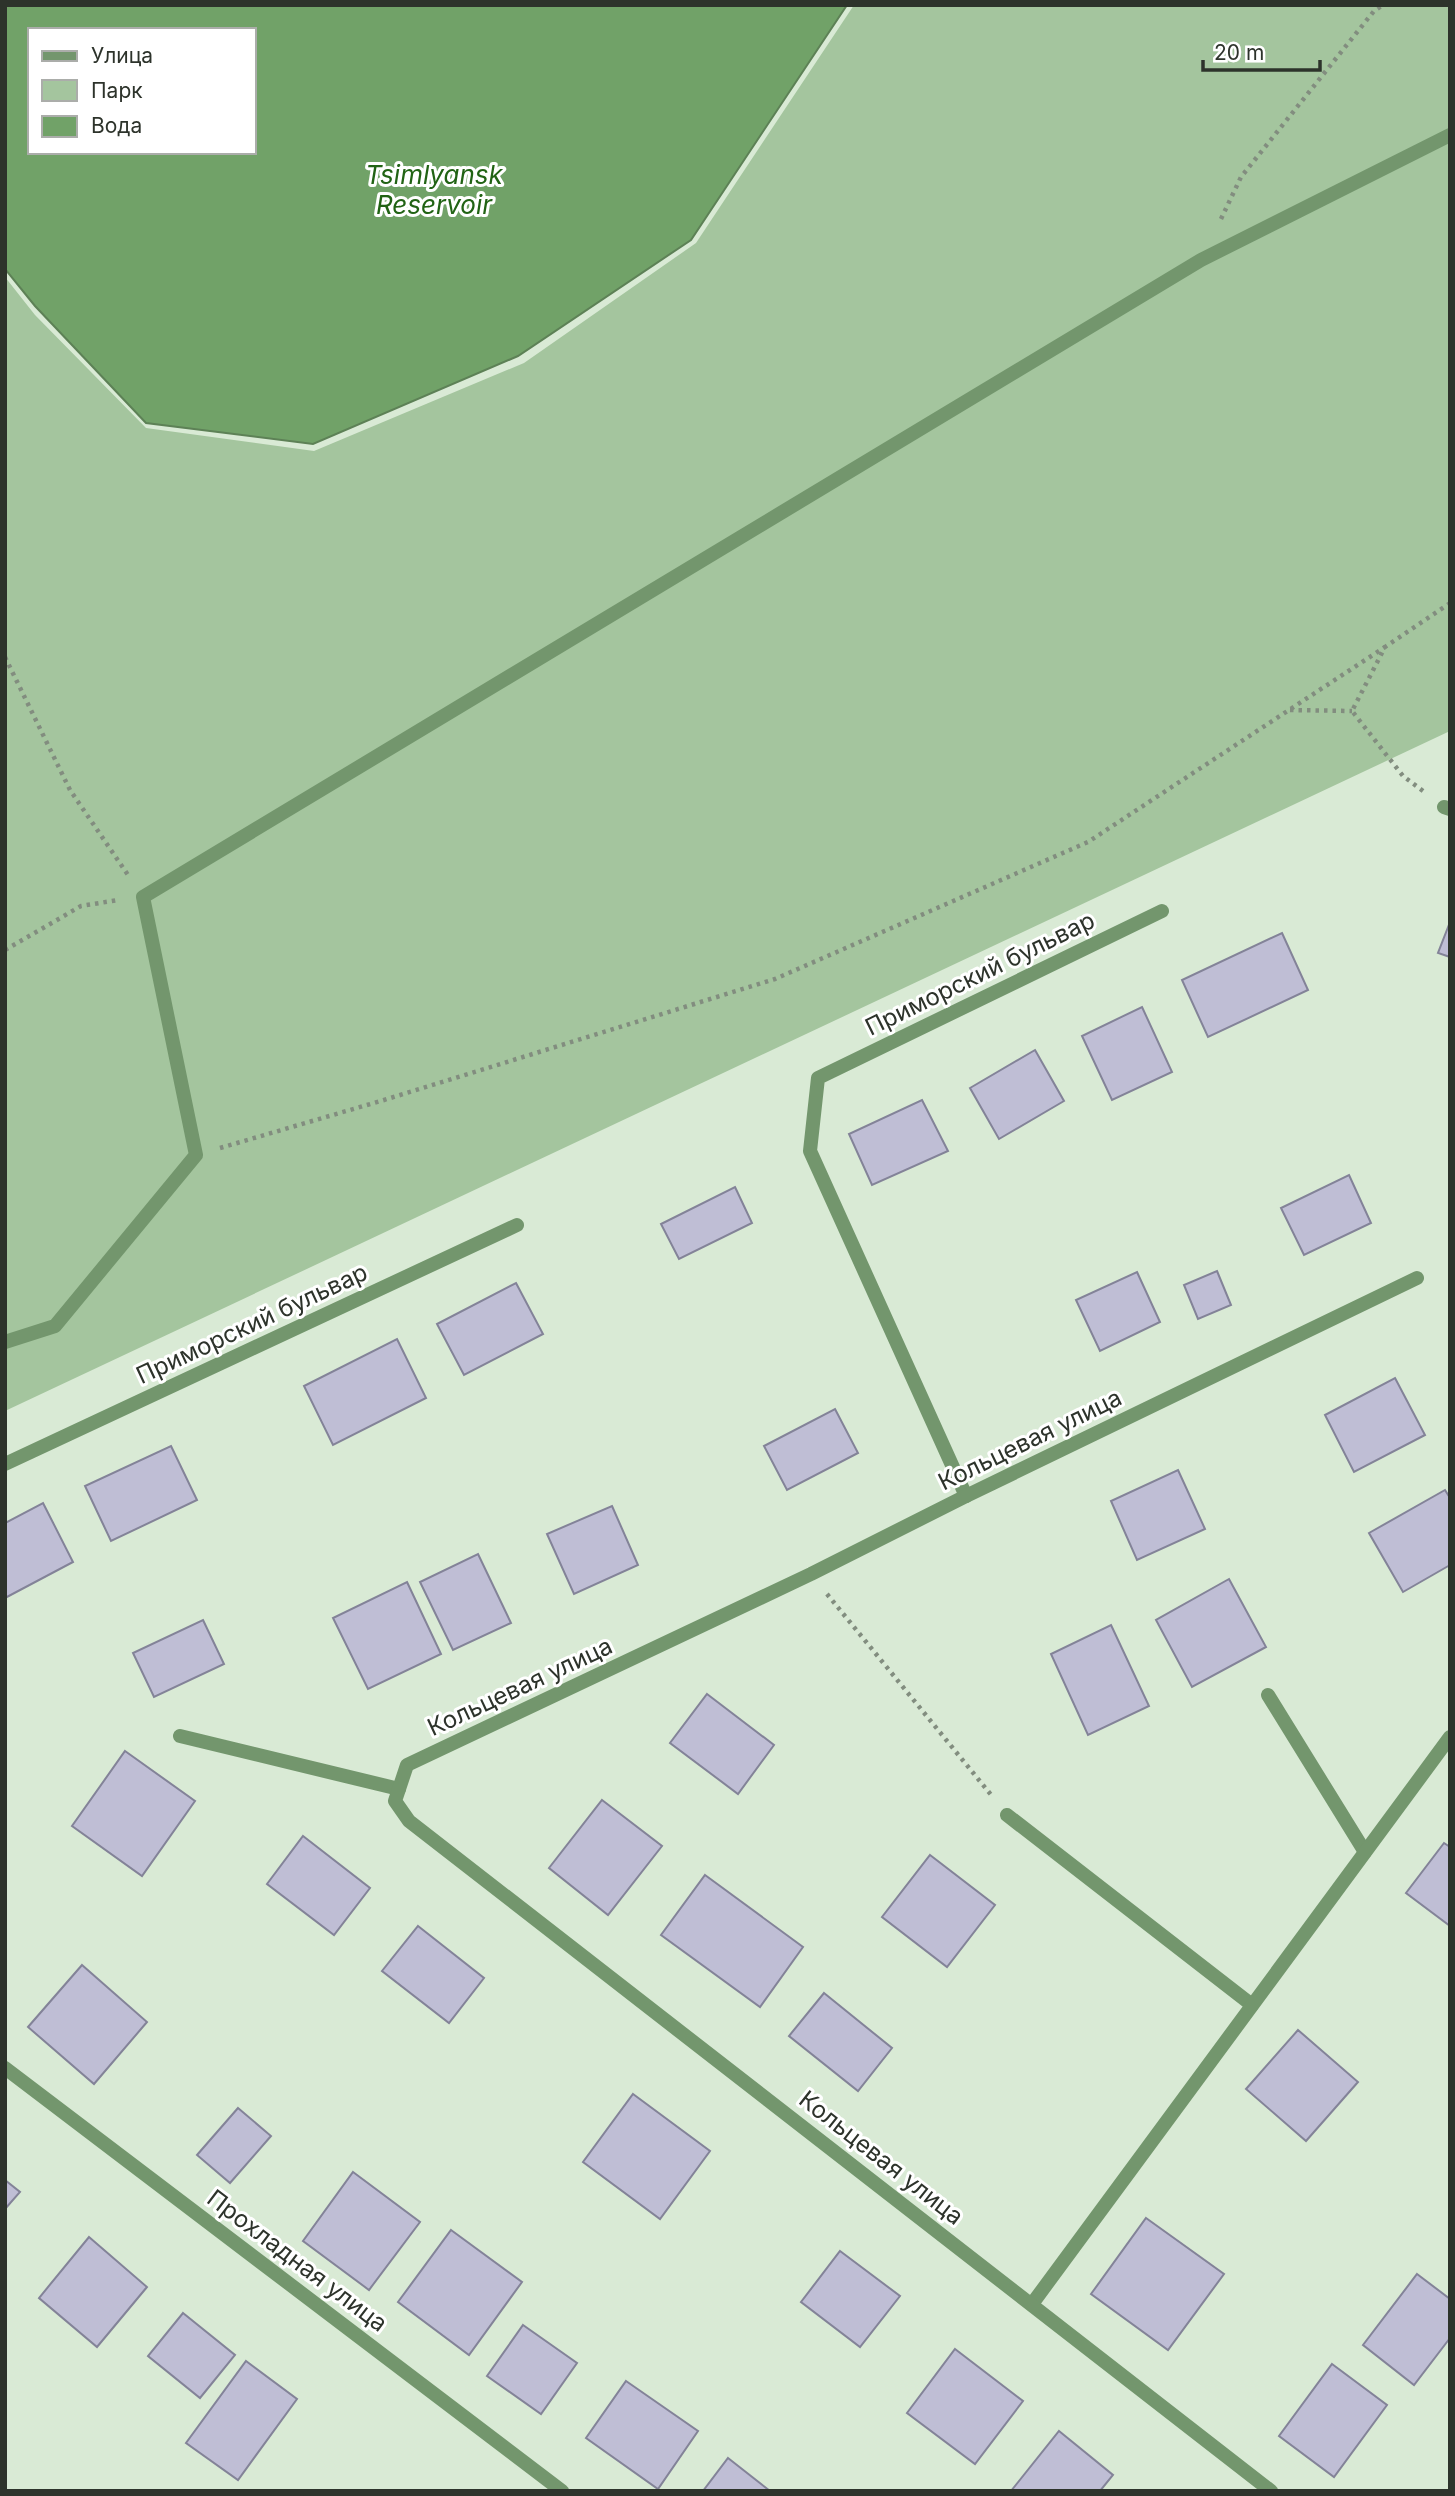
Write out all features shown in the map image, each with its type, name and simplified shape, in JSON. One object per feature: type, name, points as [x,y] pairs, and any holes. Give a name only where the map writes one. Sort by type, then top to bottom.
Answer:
[{"type":"street","points":[[5,1342],[55,1326],[196,1155],[143,897],[1201,260],[1450,135]]},
{"type":"street","name":"Приморский бульвар","points":[[966,1496],[810,1151],[818,1078],[1162,911]]},
{"type":"street","name":"Приморский бульвар","points":[[5,1464],[517,1225]]},
{"type":"street","name":"Кольцевая улица","points":[[1271,2491],[409,1821],[395,1801],[407,1765],[811,1574],[1417,1278]]},
{"type":"street","points":[[1268,1695],[1365,1852]]},
{"type":"street","points":[[180,1736],[399,1789]]},
{"type":"street","points":[[1032,2304],[1450,1737]]},
{"type":"street","points":[[1007,1815],[1252,2006]]},
{"type":"street","name":"Прохладная улица","points":[[5,2068],[562,2491]]},
{"type":"path","points":[[1201,260],[1241,177],[1374,11],[1383,5]]},
{"type":"path","points":[[196,1155],[775,979],[1088,842],[1450,603]]},
{"type":"path","points":[[1352,711],[1384,647]]},
{"type":"path","points":[[5,657],[70,790],[143,897],[81,906],[5,950]]},
{"type":"path","points":[[1290,710],[1352,711]]},
{"type":"path","points":[[1352,711],[1403,776],[1447,808]]},
{"type":"path","points":[[811,1574],[1007,1815]]},
{"type":"green space","points":[[854,5],[1450,5],[1450,731],[5,1411],[5,277],[35,315],[146,428],[314,451],[524,363],[696,243]]},
{"type":"water","name":"Tsimlyansk Reservoir","points":[[5,5],[847,5],[691,240],[518,356],[313,444],[146,423],[35,306],[5,269]]},
{"type":"building","points":[[1450,922],[1450,957],[1438,953]]},
{"type":"building","points":[[1282,933],[1308,990],[1208,1037],[1182,980]]},
{"type":"building","points":[[1142,1007],[1172,1072],[1112,1100],[1082,1036]]},
{"type":"building","points":[[1035,1050],[1064,1101],[999,1139],[970,1088]]},
{"type":"building","points":[[922,1100],[948,1151],[872,1185],[849,1134]]},
{"type":"building","points":[[1349,1175],[1371,1223],[1304,1255],[1281,1208]]},
{"type":"building","points":[[735,1187],[752,1223],[679,1259],[661,1224]]},
{"type":"building","points":[[1217,1271],[1231,1305],[1198,1319],[1184,1285]]},
{"type":"building","points":[[1137,1272],[1160,1322],[1100,1351],[1076,1300]]},
{"type":"building","points":[[516,1283],[543,1334],[464,1375],[437,1324]]},
{"type":"building","points":[[397,1339],[426,1398],[333,1445],[304,1386]]},
{"type":"building","points":[[1395,1378],[1425,1435],[1354,1472],[1325,1415]]},
{"type":"building","points":[[835,1409],[858,1453],[787,1490],[764,1446]]},
{"type":"building","points":[[171,1446],[197,1500],[111,1541],[85,1486]]},
{"type":"building","points":[[1178,1470],[1205,1529],[1137,1560],[1111,1501]]},
{"type":"building","points":[[1445,1490],[1450,1498],[1450,1565],[1403,1592],[1369,1533]]},
{"type":"building","points":[[43,1503],[73,1562],[5,1598],[5,1523]]},
{"type":"building","points":[[612,1506],[638,1565],[574,1594],[547,1534]]},
{"type":"building","points":[[478,1554],[511,1623],[453,1650],[420,1582]]},
{"type":"building","points":[[1229,1579],[1266,1647],[1192,1687],[1156,1620]]},
{"type":"building","points":[[407,1582],[441,1654],[368,1689],[333,1618]]},
{"type":"building","points":[[203,1620],[224,1664],[154,1697],[133,1653]]},
{"type":"building","points":[[1111,1625],[1149,1706],[1088,1735],[1051,1654]]},
{"type":"building","points":[[707,1694],[774,1745],[738,1794],[670,1743]]},
{"type":"building","points":[[125,1751],[195,1801],[142,1876],[72,1826]]},
{"type":"building","points":[[602,1800],[662,1846],[608,1915],[549,1868]]},
{"type":"building","points":[[303,1836],[370,1888],[334,1935],[267,1884]]},
{"type":"building","points":[[1444,1843],[1450,1847],[1450,1926],[1406,1893]]},
{"type":"building","points":[[930,1855],[995,1905],[947,1967],[882,1917]]},
{"type":"building","points":[[705,1875],[803,1947],[760,2007],[661,1935]]},
{"type":"building","points":[[418,1926],[484,1978],[449,2023],[382,1971]]},
{"type":"building","points":[[82,1965],[147,2022],[94,2084],[28,2027]]},
{"type":"building","points":[[824,1993],[892,2048],[858,2091],[789,2036]]},
{"type":"building","points":[[1298,2030],[1358,2082],[1306,2141],[1246,2089]]},
{"type":"building","points":[[633,2094],[710,2151],[660,2219],[583,2162]]},
{"type":"building","points":[[238,2108],[271,2136],[230,2183],[197,2155]]},
{"type":"building","points":[[353,2172],[420,2222],[369,2290],[303,2241]]},
{"type":"building","points":[[5,2180],[20,2192],[5,2209]]},
{"type":"building","points":[[1146,2218],[1224,2274],[1168,2350],[1091,2294]]},
{"type":"building","points":[[451,2230],[522,2282],[469,2355],[398,2302]]},
{"type":"building","points":[[89,2237],[147,2287],[97,2347],[39,2298]]},
{"type":"building","points":[[840,2251],[900,2296],[860,2347],[801,2302]]},
{"type":"building","points":[[1417,2274],[1450,2299],[1450,2338],[1414,2385],[1363,2345]]},
{"type":"building","points":[[183,2313],[235,2355],[200,2398],[148,2356]]},
{"type":"building","points":[[523,2325],[577,2363],[541,2414],[487,2376]]},
{"type":"building","points":[[955,2349],[1023,2401],[975,2464],[907,2413]]},
{"type":"building","points":[[246,2361],[297,2399],[238,2480],[186,2443]]},
{"type":"building","points":[[1332,2364],[1387,2405],[1334,2477],[1279,2436]]},
{"type":"building","points":[[626,2381],[698,2431],[658,2489],[586,2438]]},
{"type":"building","points":[[1059,2431],[1113,2475],[1100,2491],[1011,2491]]},
{"type":"building","points":[[728,2458],[770,2491],[703,2491]]}]
